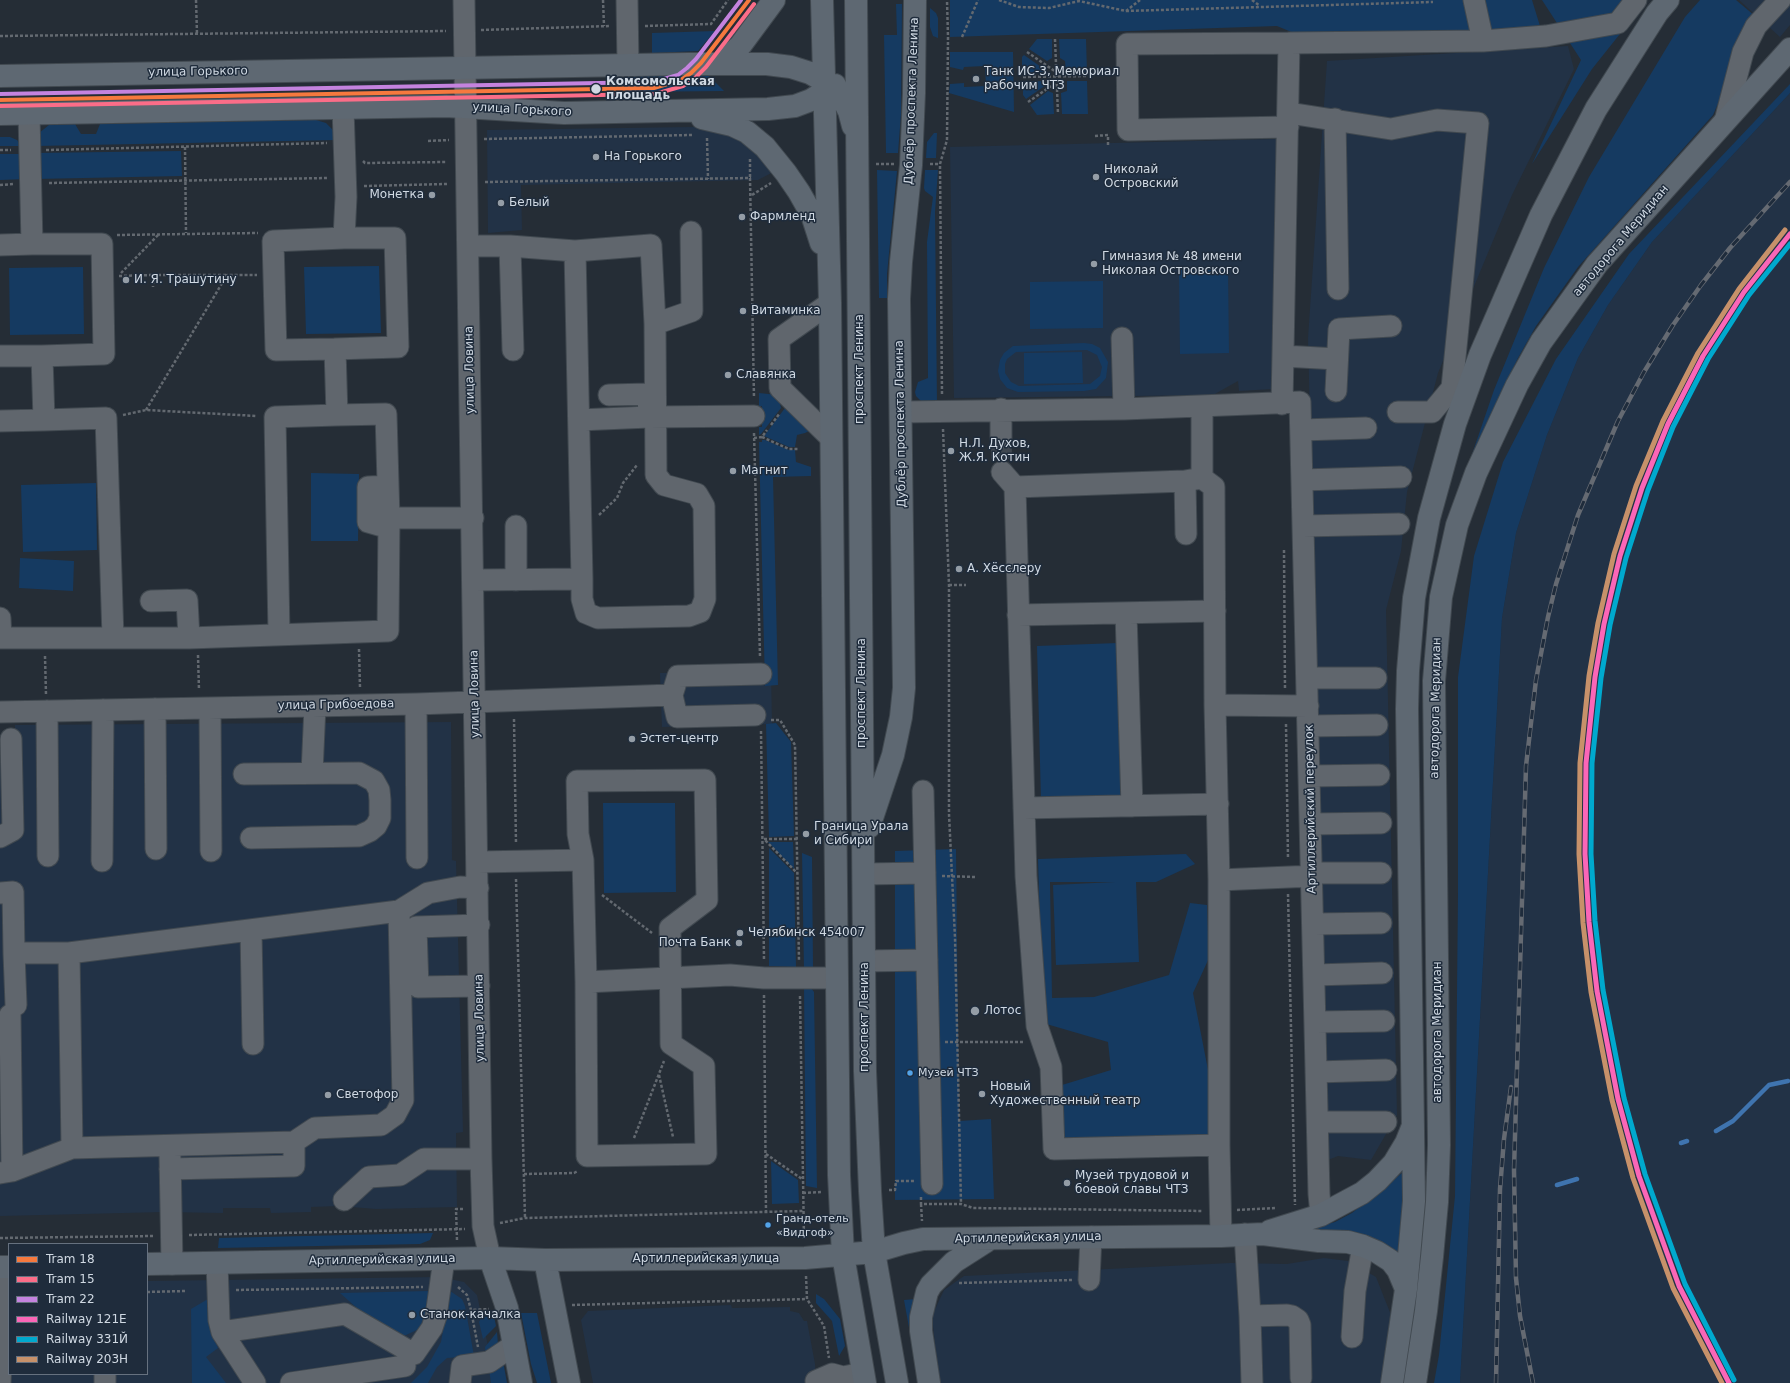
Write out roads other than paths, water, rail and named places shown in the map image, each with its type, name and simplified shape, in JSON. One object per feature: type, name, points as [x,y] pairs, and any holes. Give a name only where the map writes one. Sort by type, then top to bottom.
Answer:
[{"type":"main road","points":[[719,64],[740,46],[774,0]]},
{"type":"main road","points":[[822,0],[827,87],[837,978],[840,1192],[843,1255],[843,1379]]},
{"type":"main road","name":"проспект Ленина","points":[[856,0],[865,1071],[874,1252],[897,1383]]},
{"type":"main road","name":"Дублёр проспекта Ленина","points":[[863,844],[893,755],[901,717],[904,688],[899,299],[901,262],[911,165],[914,93],[915,0]]},
{"type":"main road","name":"автодорога Меридиан","points":[[1392,1383],[1406,1289],[1414,1201],[1407,709],[1410,633],[1420,564],[1429,518],[1455,424],[1480,355],[1541,215],[1596,109],[1657,13],[1668,0]]},
{"type":"main road","points":[[827,87],[841,79],[850,67],[857,44]]},
{"type":"main road","name":"автодорога Меридиан","points":[[1414,1383],[1426,1311],[1437,1195],[1439,1050],[1434,681],[1440,609],[1448,560],[1457,525],[1476,473],[1517,385],[1541,342],[1597,264],[1790,49]]},
{"type":"main road","name":"улица Горького","points":[[0,76],[466,67],[767,64],[810,73],[827,87],[811,100],[795,106],[768,109],[564,113],[466,108],[343,108],[0,114]]},
{"type":"main road","points":[[827,87],[842,98],[849,111],[858,151]]},
{"type":"main road","points":[[666,111],[732,125],[747,132],[765,147],[786,173],[812,215],[829,271]]},
{"type":"main road","name":"Артиллерийская улица","points":[[1254,1234],[1321,1215],[1344,1204],[1362,1192],[1394,1164],[1406,1143],[1414,1124]]},
{"type":"main road","name":"Артиллерийская улица","points":[[148,1264],[490,1258],[545,1260],[805,1258],[874,1252],[922,1239],[1221,1236],[1254,1234],[1319,1241],[1348,1242],[1363,1246],[1377,1252],[1390,1261],[1398,1270],[1406,1289]]},
{"type":"main road","points":[[929,1383],[921,1330],[921,1317],[926,1296],[931,1285],[954,1262],[990,1239]]},
{"type":"main road","name":"улица Ловина","points":[[490,1258],[507,1308],[521,1383]]},
{"type":"main road","points":[[545,1260],[569,1383]]},
{"type":"street","name":"улица Ловина","points":[[464,0],[480,986],[481,1158],[483,1226],[490,1258]]},
{"type":"street","points":[[627,0],[628,65]]},
{"type":"street","points":[[1474,0],[1483,41]]},
{"type":"street","points":[[1398,412],[1432,412],[1452,388],[1478,123],[1437,120],[1391,129],[1335,119],[1289,120],[1128,130],[1126,44],[1483,41],[1546,36],[1618,23],[1636,0]]},
{"type":"street","points":[[1725,121],[1743,52],[1756,26],[1780,0]]},
{"type":"street","name":"Артиллерийский переулок","points":[[1289,43],[1289,120],[1283,356],[1291,403],[1301,430],[1313,875],[1319,1194],[1321,1215]]},
{"type":"street","points":[[343,108],[345,186],[344,238]]},
{"type":"street","points":[[29,114],[32,244]]},
{"type":"street","points":[[1335,119],[1338,289]]},
{"type":"street","points":[[655,324],[692,311],[691,232]]},
{"type":"street","points":[[344,238],[395,238],[398,347],[276,350],[273,241],[344,238]]},
{"type":"street","points":[[0,245],[102,244],[104,354],[0,356]]},
{"type":"street","points":[[468,246],[510,246],[575,251],[651,246],[655,324],[653,417]]},
{"type":"street","points":[[510,246],[513,350]]},
{"type":"street","points":[[575,251],[582,600],[586,612],[598,618],[689,616],[700,612],[705,599],[704,506],[697,494],[664,485],[656,475],[657,441],[648,394],[609,395]]},
{"type":"street","points":[[830,303],[779,339],[780,388],[831,438]]},
{"type":"street","points":[[1336,390],[1339,329],[1391,326]]},
{"type":"street","points":[[1122,338],[1124,409]]},
{"type":"street","points":[[335,349],[337,415]]},
{"type":"street","points":[[42,356],[44,420]]},
{"type":"street","points":[[1283,356],[1337,359]]},
{"type":"street","points":[[901,412],[1001,409],[1124,409],[1291,403]]},
{"type":"street","points":[[1186,534],[1202,406]]},
{"type":"street","points":[[579,420],[653,417],[754,409]]},
{"type":"street","points":[[1001,409],[1002,438]]},
{"type":"street","points":[[0,618],[0,638],[193,638],[388,631],[389,523],[386,414],[275,417],[279,634]]},
{"type":"street","points":[[0,421],[106,418],[113,638]]},
{"type":"street","points":[[1301,430],[1366,428]]},
{"type":"street","points":[[1302,480],[1401,477]]},
{"type":"street","points":[[1219,1144],[1054,1149],[1051,1067],[1037,1026],[1026,876],[1018,615],[1008,479],[1193,480],[1214,487],[1215,704],[1219,880],[1219,1144],[1221,1236]]},
{"type":"street","points":[[389,523],[473,518]]},
{"type":"street","points":[[1303,526],[1399,524]]},
{"type":"street","points":[[516,526],[516,580]]},
{"type":"street","points":[[474,580],[582,579]]},
{"type":"street","points":[[151,601],[187,600],[193,638]]},
{"type":"street","points":[[1018,615],[1215,611]]},
{"type":"street","points":[[1126,613],[1132,806]]},
{"type":"street","points":[[760,674],[678,676],[672,695],[677,717],[761,718]]},
{"type":"street","points":[[1307,678],[1376,678]]},
{"type":"street","name":"улица Грибоедова","points":[[0,712],[47,704],[102,710],[155,709],[205,700],[315,706],[672,695]]},
{"type":"street","points":[[205,700],[211,851]]},
{"type":"street","points":[[47,704],[48,856]]},
{"type":"street","points":[[416,704],[417,858]]},
{"type":"street","points":[[1215,704],[1286,706],[1308,716],[1378,725]]},
{"type":"street","points":[[312,773],[315,706]]},
{"type":"street","points":[[155,709],[156,849]]},
{"type":"street","points":[[102,710],[102,861]]},
{"type":"street","points":[[0,837],[12,830],[11,739]]},
{"type":"street","points":[[244,774],[359,773],[374,782],[379,790],[380,818],[376,826],[370,831],[359,836],[251,838]]},
{"type":"street","points":[[1310,776],[1378,775]]},
{"type":"street","points":[[705,780],[707,900],[670,928],[670,977],[671,1044],[704,1066],[706,1154],[587,1156],[586,982],[583,860],[578,834],[577,781],[705,780]]},
{"type":"street","points":[[923,791],[928,1042],[924,1185]]},
{"type":"street","points":[[1024,808],[1218,804]]},
{"type":"street","points":[[1311,824],[1381,823]]},
{"type":"street","points":[[478,862],[583,860]]},
{"type":"street","points":[[864,874],[925,873]]},
{"type":"street","points":[[1219,880],[1381,873]]},
{"type":"street","points":[[14,953],[69,953],[399,911],[428,893],[460,887],[478,888]]},
{"type":"street","points":[[0,893],[13,892],[13,1010],[6,1172],[72,1148],[170,1144],[294,1142],[315,1128],[381,1125],[395,1115],[403,1100],[399,911]]},
{"type":"street","points":[[1314,924],[1381,923]]},
{"type":"street","points":[[479,925],[416,927],[418,988],[480,986]]},
{"type":"street","points":[[250,930],[253,1044]]},
{"type":"street","points":[[69,953],[72,1148]]},
{"type":"street","points":[[865,961],[927,960]]},
{"type":"street","points":[[1315,975],[1382,973]]},
{"type":"street","points":[[586,982],[730,975],[764,978],[837,978]]},
{"type":"street","points":[[1316,1022],[1384,1021]]},
{"type":"street","points":[[1316,1072],[1386,1070]]},
{"type":"street","points":[[1318,1122],[1386,1122]]},
{"type":"street","points":[[170,1169],[294,1166],[294,1142]]},
{"type":"street","points":[[170,1144],[172,1264]]},
{"type":"street","points":[[344,1200],[369,1177],[400,1175],[424,1159],[481,1158]]},
{"type":"street","points":[[1252,1383],[1250,1316],[1254,1234]]},
{"type":"street","points":[[1090,1280],[1091,1237]]},
{"type":"street","points":[[1352,1337],[1355,1291],[1363,1246]]},
{"type":"street","points":[[384,1383],[409,1360],[432,1328],[436,1316],[444,1259]]},
{"type":"street","points":[[216,1263],[219,1320],[222,1332],[255,1383]]},
{"type":"street","points":[[1,1373],[5,1267]]},
{"type":"street","points":[[222,1332],[345,1314],[409,1360]]},
{"type":"street","points":[[1250,1316],[1286,1315],[1292,1316],[1298,1320],[1300,1325],[1301,1378]]},
{"type":"street","points":[[460,1383],[462,1366],[489,1362],[514,1345]]},
{"type":"street","points":[[291,1383],[409,1360]]},
{"type":"waterway","points":[[1716,1131],[1733,1121],[1769,1085],[1788,1081]]},
{"type":"waterway","points":[[1681,1143],[1687,1141]]},
{"type":"waterway","points":[[1557,1185],[1577,1179]]},
{"type":"tunnel","points":[[1001,438],[1002,472]]},
{"type":"railway","points":[[1533,1383],[1520,1316],[1516,1278],[1514,1170],[1526,766],[1536,680],[1548,617],[1556,584],[1578,515],[1618,421],[1644,372],[1673,325],[1701,285],[1730,248],[1790,182]]},
{"type":"railway","points":[[1496,1383],[1500,1189],[1504,1139],[1511,1087]]},
{"type":"tram line","name":"22","points":[[0,94],[653,82],[678,75],[687,68],[696,59],[741,0]]},
{"type":"tram line","name":"18","points":[[0,100],[654,88],[681,80],[691,73],[701,63],[749,0]]},
{"type":"tram line","name":"15","points":[[0,106],[655,94],[683,86],[695,78],[706,67],[754,4]]},
{"type":"rail line","name":"203Н","points":[[1722,1383],[1673,1288],[1633,1178],[1612,1100],[1591,992],[1583,923],[1579,854],[1580,763],[1589,676],[1598,623],[1614,554],[1636,486],[1663,421],[1698,353],[1739,289],[1785,230]]},
{"type":"rail line","name":"121Е","points":[[1729,1383],[1679,1286],[1639,1176],[1618,1099],[1597,991],[1589,922],[1585,854],[1586,763],[1595,677],[1604,624],[1620,556],[1642,488],[1668,424],[1703,356],[1744,292],[1790,234]]},
{"type":"rail line","name":"331Й","points":[[1734,1380],[1685,1284],[1645,1174],[1624,1098],[1603,990],[1595,921],[1591,854],[1592,763],[1601,678],[1610,625],[1626,558],[1648,490],[1673,427],[1708,359],[1749,295],[1790,244]]},
{"type":"place","name":"Танк ИС-3, Мемориал рабочим ЧТЗ","points":[[976,79]]},
{"type":"place","name":"Комсомольская площадь","points":[[596,89]]},
{"type":"place","name":"На Горького","points":[[596,157]]},
{"type":"place","name":"Николай Островский","points":[[1096,177]]},
{"type":"place","name":"Монетка","points":[[432,195]]},
{"type":"place","name":"Белый","points":[[501,203]]},
{"type":"place","name":"Фармленд","points":[[742,217]]},
{"type":"place","name":"Гимназия № 48 имени Николая Островского","points":[[1094,264]]},
{"type":"place","name":"И. Я. Трашутину","points":[[126,280]]},
{"type":"place","name":"Витаминка","points":[[743,311]]},
{"type":"place","name":"Славянка","points":[[728,375]]},
{"type":"place","name":"Н.Л. Духов, Ж.Я. Котин","points":[[951,451]]},
{"type":"place","name":"Магнит","points":[[733,471]]},
{"type":"place","name":"А. Хёсслеру","points":[[959,569]]},
{"type":"place","name":"Эстет-центр","points":[[632,739]]},
{"type":"place","name":"Граница Урала и Сибири","points":[[806,834]]},
{"type":"place","name":"Челябинск 454007","points":[[740,933]]},
{"type":"place","name":"Почта Банк","points":[[739,943]]},
{"type":"place","name":"Лотос","points":[[975,1011]]},
{"type":"place","name":"Музей ЧТЗ","points":[[910,1073]]},
{"type":"place","name":"Новый Художественный театр","points":[[982,1094]]},
{"type":"place","name":"Светофор","points":[[328,1095]]},
{"type":"place","name":"Музей трудовой и боевой славы ЧТЗ","points":[[1067,1183]]},
{"type":"place","name":"Гранд-отель «Видгоф»","points":[[768,1225]]},
{"type":"place","name":"Станок-качалка","points":[[412,1315]]}]
